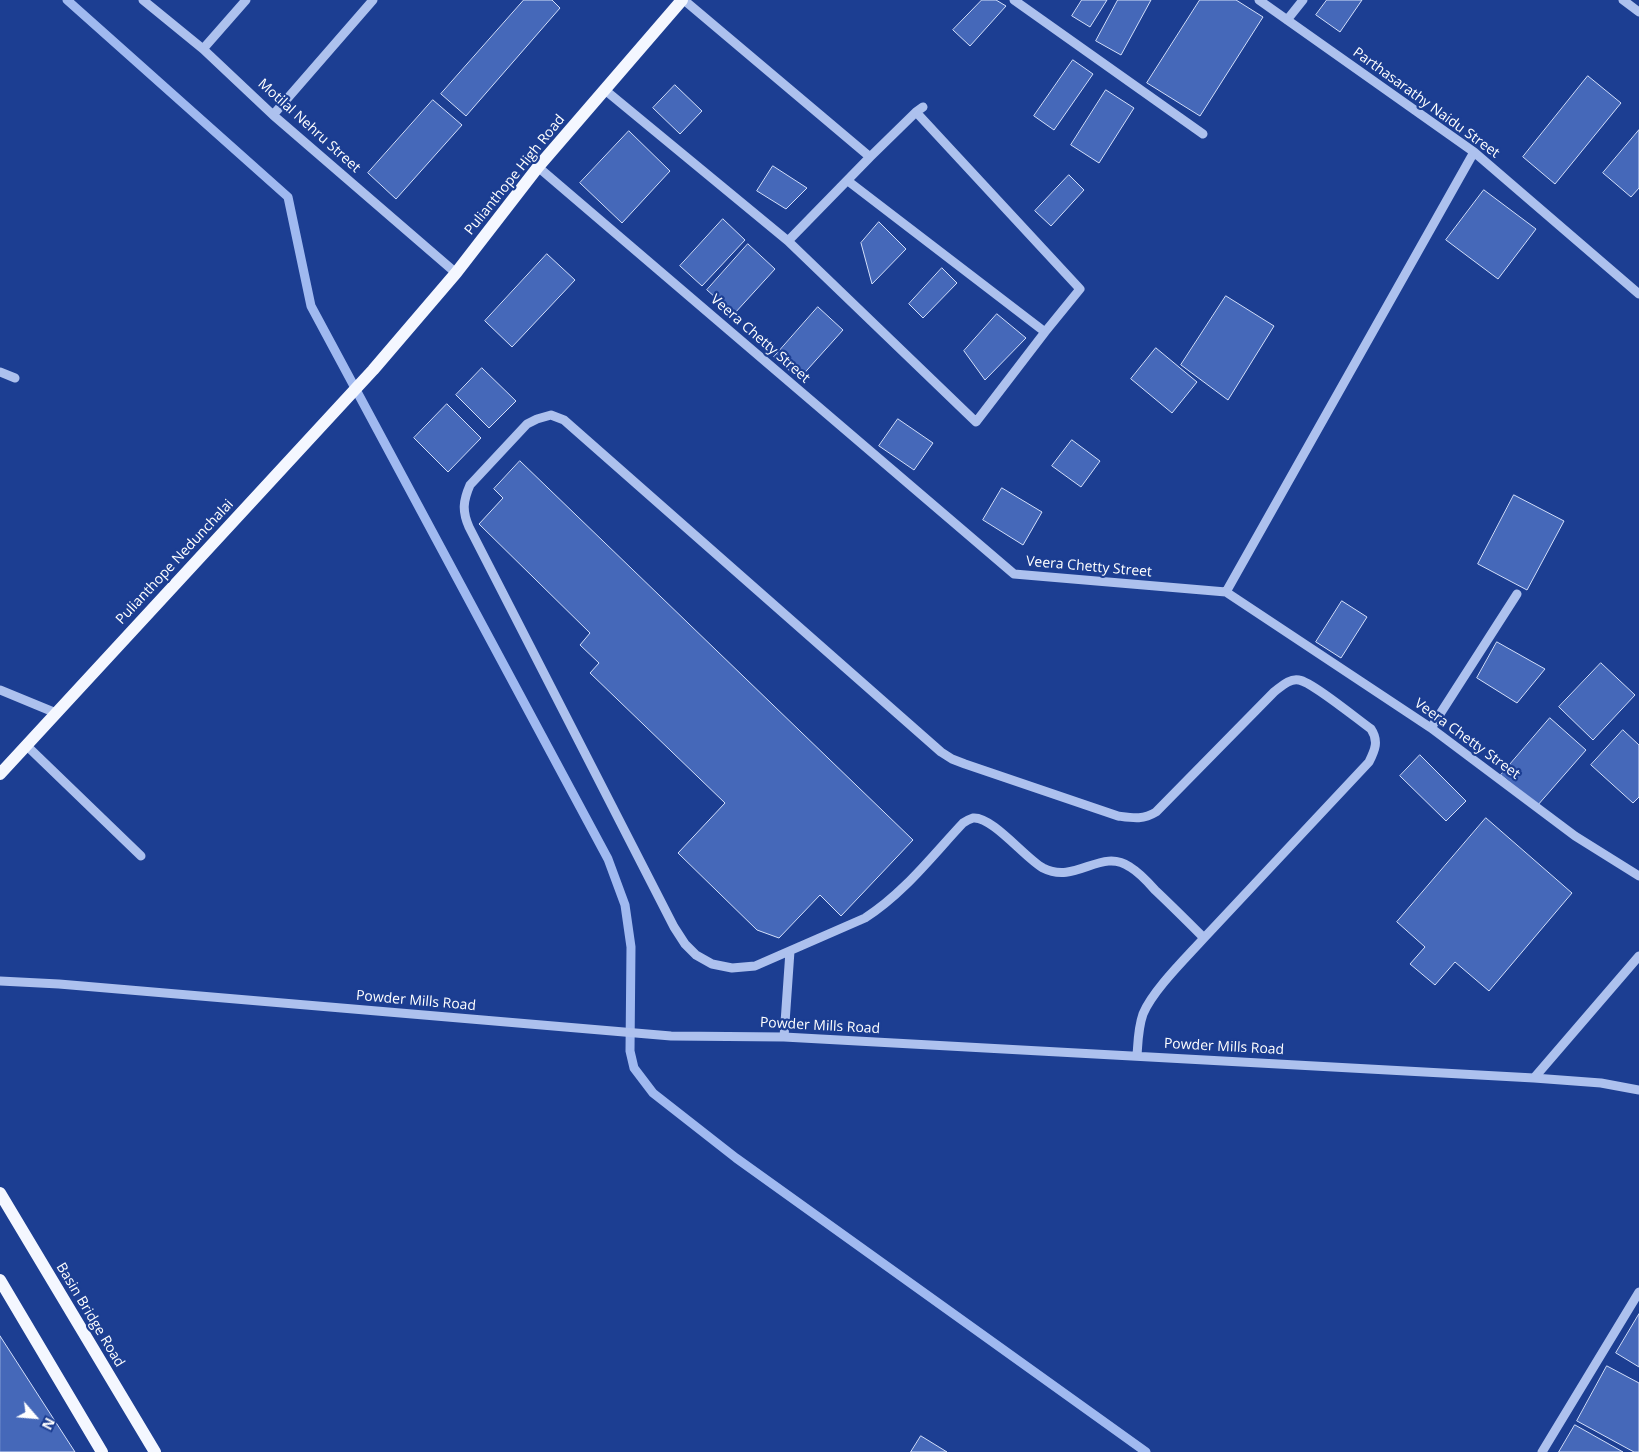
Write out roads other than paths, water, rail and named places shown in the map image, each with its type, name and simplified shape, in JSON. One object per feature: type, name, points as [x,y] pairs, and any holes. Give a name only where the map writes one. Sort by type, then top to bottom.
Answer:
[{"type":"main road","name":"Pulianthope High Road","points":[[373,370],[456,273],[538,167],[683,0]]},
{"type":"main road","name":"Pulianthope Nedunchalai","points":[[0,774],[373,370]]},
{"type":"main road","name":"Basin Bridge Road","points":[[0,1194],[155,1452]]},
{"type":"main road","points":[[0,1280],[102,1452]]},
{"type":"street","name":"Motilal Nehru Street","points":[[143,0],[202,49],[273,115],[456,273]]},
{"type":"street","points":[[202,49],[246,0]]},
{"type":"street","points":[[273,115],[373,0]]},
{"type":"street","points":[[683,0],[870,157]]},
{"type":"street","points":[[1014,0],[1203,134]]},
{"type":"street","name":"Parthasarathy Naidu Street","points":[[1259,0],[1474,152],[1639,294]]},
{"type":"street","points":[[1287,20],[1302,0]]},
{"type":"street","points":[[1623,0],[1639,12]]},
{"type":"street","points":[[604,90],[788,241],[976,422],[1044,332],[1080,289],[919,110],[788,241]]},
{"type":"street","points":[[1226,592],[1474,152]]},
{"type":"street","name":"Veera Chetty Street","points":[[538,167],[1014,574],[1226,592],[1432,728],[1574,836],[1639,876]]},
{"type":"street","points":[[848,181],[1044,332]]},
{"type":"street","points":[[0,372],[15,378]]},
{"type":"street","points":[[1137,1056],[1138,1033],[1143,1014],[1155,995],[1176,968],[1369,762],[1376,744],[1375,736],[1371,729],[1317,690],[1300,680],[1293,680],[1274,692],[1156,812],[1147,817],[1134,819],[1118,816],[965,764],[941,752],[564,420],[551,414],[528,424],[470,485],[463,507],[464,517],[669,918],[685,944],[696,955],[712,964],[732,968],[755,966],[844,928],[879,909],[900,890],[963,823],[972,818],[984,819],[1030,858],[1044,868],[1056,872],[1073,872],[1100,862],[1114,860],[1126,864],[1142,877],[1204,938]]},
{"type":"street","points":[[1432,728],[1517,594]]},
{"type":"street","points":[[0,690],[56,713]]},
{"type":"street","points":[[27,746],[141,856]]},
{"type":"street","points":[[784,1037],[790,951]]},
{"type":"street","points":[[1534,1078],[1639,956]]},
{"type":"street","name":"Powder Mills Road","points":[[0,981],[59,984],[671,1036],[784,1037],[1534,1078],[1602,1082],[1639,1090]]},
{"type":"street","points":[[1542,1452],[1639,1292]]},
{"type":"waterway","points":[[67,0],[288,197],[311,306],[608,859],[625,905],[631,947],[630,1051],[634,1068],[653,1093],[736,1158],[1146,1452]]}]
